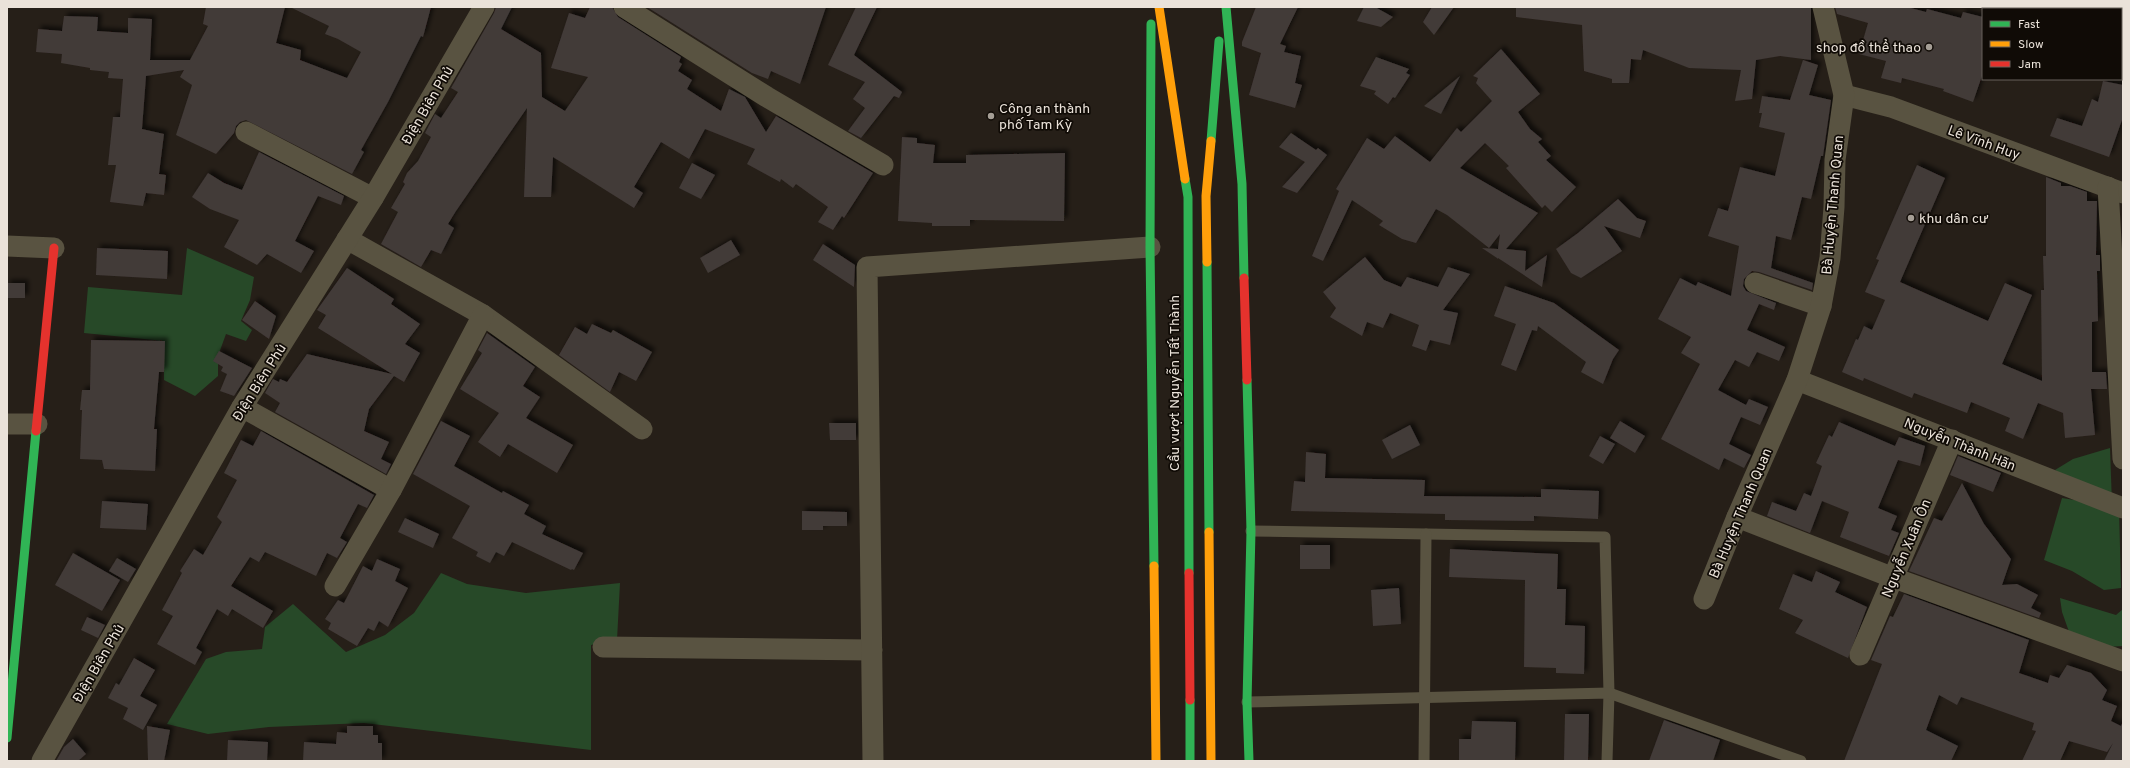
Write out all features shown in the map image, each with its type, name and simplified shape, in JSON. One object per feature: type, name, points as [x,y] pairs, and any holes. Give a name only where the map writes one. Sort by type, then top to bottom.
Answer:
[{"type":"main road","points":[[1151,7],[1150,247],[1156,761]]},
{"type":"main road","name":"Cầu vượt Nguyễn Tất Thành","points":[[1159,7],[1188,197],[1190,761]]},
{"type":"main road","points":[[1211,761],[1206,196],[1222,7]]},
{"type":"main road","points":[[1226,7],[1242,184],[1252,531],[1247,702],[1249,761]]},
{"type":"main road","points":[[7,738],[12,623],[37,424],[54,248]]},
{"type":"street","name":"Điện Biên Phủ","points":[[42,761],[242,407],[373,198],[484,7]]},
{"type":"street","points":[[624,7],[767,97],[882,165]]},
{"type":"street","name":"Bà Huyện Thanh Quan","points":[[1704,599],[1737,518],[1798,380],[1808,340],[1821,306],[1830,258],[1834,207],[1835,160],[1844,95],[1823,7]]},
{"type":"street","name":"Lê Vĩnh Huy","points":[[1844,95],[1891,107],[2116,190]]},
{"type":"street","points":[[246,132],[373,198]]},
{"type":"street","points":[[2116,190],[2123,459]]},
{"type":"street","points":[[347,239],[483,315],[642,428]]},
{"type":"street","points":[[7,246],[54,248]]},
{"type":"street","points":[[873,761],[868,267],[1150,247]]},
{"type":"street","points":[[1755,284],[1821,306]]},
{"type":"street","points":[[335,586],[391,490],[483,315]]},
{"type":"street","name":"Nguyễn Thành Hãn","points":[[1798,380],[2123,508]]},
{"type":"street","points":[[242,407],[391,490]]},
{"type":"street","points":[[7,424],[37,424]]},
{"type":"street","name":"Nguyễn Xuân Ôn","points":[[1860,656],[1952,440]]},
{"type":"street","points":[[1737,518],[1894,578],[2123,661]]},
{"type":"street","points":[[604,647],[872,650]]},
{"type":"lane","points":[[1252,531],[1605,537],[1609,693],[1607,761]]},
{"type":"lane","points":[[1424,761],[1426,534]]},
{"type":"lane","points":[[1247,702],[1609,693],[1800,761]]},
{"type":"green space","points":[[187,248],[254,277],[250,300],[241,321],[252,330],[246,341],[226,334],[218,356],[218,376],[195,396],[164,380],[164,341],[84,333],[88,287],[182,295]]},
{"type":"green space","points":[[2110,448],[2112,504],[2055,470],[2073,459]]},
{"type":"green space","points":[[2062,498],[2119,507],[2121,588],[2104,590],[2072,571],[2044,560]]},
{"type":"green space","points":[[441,573],[467,584],[526,593],[620,583],[617,640],[591,645],[591,750],[364,723],[269,727],[208,734],[167,724],[206,659],[226,652],[262,649],[265,627],[293,604],[346,652],[385,635],[414,613]]},
{"type":"green space","points":[[2060,598],[2116,615],[2123,609],[2123,646],[2106,647],[2073,643],[2062,612]]},
{"type":"building","points":[[206,7],[285,7],[276,43],[301,50],[300,60],[347,78],[361,52],[338,39],[325,34],[329,26],[290,7],[431,7],[423,37],[421,36],[388,102],[361,150],[364,152],[352,174],[246,120],[240,122],[236,126],[234,133],[216,154],[176,135],[192,85],[180,77],[184,70],[146,76],[142,129],[164,134],[159,174],[166,175],[164,195],[146,193],[143,206],[110,202],[116,165],[108,165],[113,117],[120,117],[123,79],[108,78],[109,72],[90,70],[90,68],[61,63],[62,54],[36,52],[38,29],[62,31],[64,16],[98,17],[97,31],[128,33],[128,18],[152,19],[150,60],[190,60],[208,26],[203,24]]},
{"type":"building","points":[[496,7],[512,7],[501,29],[541,53],[542,97],[565,111],[588,77],[551,68],[569,13],[585,18],[590,7],[612,7],[618,17],[681,57],[679,62],[682,64],[678,71],[692,80],[687,89],[721,111],[729,89],[745,97],[766,132],[776,116],[873,173],[844,218],[842,216],[833,230],[818,222],[828,207],[796,184],[793,188],[781,179],[780,182],[747,164],[755,149],[705,129],[689,159],[661,142],[634,187],[643,193],[634,208],[553,157],[551,197],[524,197],[527,108],[448,224],[454,228],[441,254],[431,250],[421,267],[381,244],[398,212],[391,208],[405,184],[403,182],[407,173],[418,161],[431,137],[425,133],[435,114],[441,118],[458,92],[451,88]]},
{"type":"building","points":[[647,7],[826,7],[800,84],[771,71],[768,79],[752,73]]},
{"type":"building","points":[[856,7],[877,7],[854,55],[902,92],[899,98],[894,96],[861,138],[848,131],[865,108],[853,99],[865,82],[828,65]]},
{"type":"building","points":[[1256,7],[1298,7],[1280,44],[1286,46],[1284,52],[1301,56],[1295,83],[1302,85],[1295,108],[1249,95],[1261,53],[1242,46],[1242,42]]},
{"type":"building","points":[[1364,7],[1375,7],[1393,17],[1381,27],[1357,21]]},
{"type":"building","points":[[1432,7],[1454,7],[1434,35],[1423,22]]},
{"type":"building","points":[[1516,7],[1811,7],[1811,60],[1780,56],[1756,60],[1752,99],[1735,101],[1741,70],[1689,68],[1643,50],[1641,60],[1631,59],[1629,83],[1612,83],[1612,79],[1584,71],[1582,25],[1516,17]]},
{"type":"building","points":[[1835,7],[1907,7],[1926,12],[1927,9],[1961,18],[1963,12],[1982,17],[1982,76],[1973,102],[1943,91],[1944,89],[1902,78],[1901,83],[1881,78],[1886,61],[1859,54],[1868,23],[1837,14]]},
{"type":"building","points":[[1501,49],[1540,94],[1518,112],[1530,129],[1542,139],[1538,142],[1551,156],[1546,160],[1576,187],[1552,212],[1545,205],[1542,208],[1506,168],[1509,166],[1485,143],[1460,168],[1538,213],[1506,249],[1526,251],[1525,271],[1547,255],[1542,287],[1482,248],[1498,249],[1500,234],[1489,248],[1447,215],[1436,209],[1416,243],[1402,239],[1379,225],[1383,221],[1352,200],[1323,261],[1312,256],[1339,191],[1336,189],[1367,138],[1384,149],[1395,136],[1430,162],[1457,128],[1461,132],[1492,101],[1476,83],[1478,78],[1473,76]]},
{"type":"building","points":[[1376,57],[1409,69],[1406,73],[1410,75],[1395,98],[1393,97],[1388,104],[1374,94],[1376,91],[1360,86]]},
{"type":"building","points":[[1803,60],[1818,65],[1809,95],[1831,100],[1823,156],[1821,156],[1811,199],[1802,197],[1791,240],[1776,236],[1771,268],[1813,283],[1812,290],[1759,272],[1752,271],[1744,279],[1743,286],[1746,291],[1776,303],[1774,310],[1759,304],[1747,330],[1785,347],[1779,361],[1757,352],[1749,367],[1735,360],[1718,390],[1746,405],[1749,399],[1768,407],[1760,425],[1741,417],[1729,444],[1751,455],[1744,468],[1724,458],[1719,470],[1661,439],[1700,364],[1681,353],[1691,337],[1658,319],[1680,278],[1696,286],[1698,282],[1731,296],[1739,246],[1708,236],[1718,208],[1728,211],[1740,167],[1775,176],[1785,133],[1759,127],[1762,113],[1759,113],[1762,96],[1790,100]]},
{"type":"building","points":[[1460,76],[1441,114],[1424,106]]},
{"type":"building","points":[[2103,81],[2123,85],[2123,117],[2109,157],[2050,136],[2057,118],[2082,126],[2092,99],[2098,102]]},
{"type":"building","points":[[1291,133],[1316,150],[1318,148],[1327,155],[1297,193],[1282,187],[1305,162],[1279,147]]},
{"type":"building","points":[[902,137],[917,138],[917,143],[935,145],[933,163],[966,163],[966,155],[1065,153],[1064,221],[970,220],[970,226],[932,226],[932,223],[898,221]]},
{"type":"building","points":[[259,152],[344,196],[341,205],[318,196],[295,241],[314,251],[301,273],[267,254],[257,265],[224,247],[239,220],[210,209],[192,197],[208,173],[224,183],[242,190]]},
{"type":"building","points":[[692,163],[715,175],[701,199],[679,188]]},
{"type":"building","points":[[1917,165],[1945,178],[1900,282],[1988,321],[2005,283],[2032,295],[2002,364],[2042,381],[2041,290],[2044,290],[2043,256],[2046,256],[2046,177],[2061,183],[2061,186],[2070,186],[2087,192],[2087,201],[2097,201],[2096,255],[2100,255],[2100,271],[2097,271],[2098,321],[2092,322],[2092,372],[2106,372],[2107,389],[2091,389],[2095,435],[2065,438],[2063,413],[2038,403],[2023,439],[2005,431],[2010,418],[1971,402],[1967,413],[1914,393],[1912,398],[1864,378],[1863,381],[1842,372],[1856,339],[1858,340],[1864,326],[1872,330],[1885,300],[1865,292],[1879,260],[1876,259]]},
{"type":"building","points":[[1618,199],[1637,218],[1646,221],[1640,238],[1604,226],[1622,251],[1581,278],[1571,273],[1556,249],[1578,233]]},
{"type":"building","points":[[731,240],[740,255],[708,273],[700,258]]},
{"type":"building","points":[[823,244],[855,265],[854,287],[813,260]]},
{"type":"building","points":[[97,248],[168,251],[167,279],[96,275]]},
{"type":"building","points":[[1365,257],[1384,280],[1401,287],[1407,277],[1438,287],[1448,267],[1470,274],[1443,310],[1458,313],[1450,345],[1430,340],[1426,351],[1412,346],[1419,325],[1390,313],[1383,328],[1367,322],[1362,336],[1330,317],[1336,308],[1323,292]]},
{"type":"building","points":[[347,268],[394,299],[391,304],[420,324],[405,344],[420,353],[404,382],[394,376],[369,409],[364,431],[389,442],[381,459],[391,464],[386,474],[275,412],[280,403],[265,393],[273,379],[279,382],[280,379],[287,382],[307,354],[392,374],[318,328],[326,315],[317,310]]},
{"type":"building","points":[[7,283],[25,283],[25,298],[7,298]]},
{"type":"building","points":[[1505,286],[1554,303],[1619,350],[1613,359],[1603,384],[1581,372],[1586,362],[1538,326],[1537,331],[1532,330],[1516,371],[1501,365],[1516,324],[1494,316]]},
{"type":"building","points":[[255,301],[276,316],[269,339],[242,320]]},
{"type":"building","points":[[592,324],[611,333],[613,330],[652,352],[636,381],[619,372],[610,392],[559,355],[575,327],[587,334]]},
{"type":"building","points":[[487,333],[535,367],[523,386],[540,397],[526,418],[573,445],[557,473],[508,444],[500,457],[478,442],[499,413],[460,389],[482,353],[478,350]]},
{"type":"building","points":[[91,340],[165,341],[164,372],[159,372],[154,429],[157,429],[155,471],[104,469],[102,460],[80,459],[82,410],[80,410],[82,390],[90,390]]},
{"type":"building","points":[[219,351],[252,368],[234,396],[220,391],[227,374],[221,371],[223,367],[213,361]]},
{"type":"building","points":[[441,421],[470,436],[454,466],[502,493],[503,491],[529,505],[524,514],[546,526],[542,534],[583,553],[574,570],[571,570],[512,542],[504,556],[496,552],[490,563],[476,556],[478,552],[452,538],[470,506],[413,474]]},
{"type":"building","points":[[1620,421],[1645,436],[1635,453],[1610,438]]},
{"type":"building","points":[[1839,422],[1895,446],[1899,437],[1925,446],[1920,466],[1898,460],[1878,508],[1897,516],[1891,530],[1899,533],[1889,556],[1840,537],[1849,512],[1822,501],[1810,533],[1767,516],[1772,502],[1796,511],[1804,493],[1811,496],[1822,466],[1816,463],[1829,435],[1832,437]]},
{"type":"building","points":[[829,423],[856,423],[856,440],[830,440]]},
{"type":"building","points":[[1410,425],[1420,445],[1392,459],[1382,440]]},
{"type":"building","points":[[261,431],[374,495],[367,508],[358,504],[340,538],[347,542],[337,558],[327,553],[316,576],[265,552],[259,562],[250,557],[231,586],[273,611],[263,628],[232,609],[228,616],[217,609],[196,648],[202,652],[195,665],[157,644],[173,616],[162,610],[182,573],[180,571],[194,549],[203,555],[222,522],[217,517],[237,480],[224,473],[241,440],[253,446]]},
{"type":"building","points":[[1600,436],[1615,444],[1603,464],[1589,456]]},
{"type":"building","points":[[1306,452],[1326,454],[1325,478],[1425,480],[1424,496],[1541,497],[1541,489],[1599,491],[1598,519],[1534,516],[1534,521],[1445,520],[1445,514],[1291,511],[1294,481],[1305,482]]},
{"type":"building","points":[[1958,456],[2001,473],[1993,492],[1950,475]]},
{"type":"building","points":[[1962,483],[1984,524],[2011,559],[2002,585],[2017,584],[2038,595],[2031,608],[2041,613],[2039,618],[1909,571],[1934,518],[1942,521]]},
{"type":"building","points":[[102,501],[148,504],[146,530],[100,528]]},
{"type":"building","points":[[802,511],[847,512],[847,526],[823,526],[823,530],[802,530]]},
{"type":"building","points":[[405,518],[439,534],[433,548],[398,532]]},
{"type":"building","points":[[1300,545],[1330,545],[1330,569],[1300,569]]},
{"type":"building","points":[[1450,549],[1558,554],[1557,589],[1566,589],[1565,625],[1585,626],[1584,674],[1556,673],[1556,668],[1524,667],[1525,580],[1449,577]]},
{"type":"building","points":[[73,553],[120,580],[102,611],[55,585]]},
{"type":"building","points":[[117,558],[136,569],[128,582],[109,571]]},
{"type":"building","points":[[377,559],[400,569],[395,581],[408,588],[388,627],[379,621],[374,631],[368,628],[357,646],[328,629],[331,623],[325,619],[338,600],[344,603],[363,566],[372,571]]},
{"type":"building","points":[[1816,571],[1840,582],[1835,592],[1867,607],[1848,658],[1795,633],[1803,620],[1779,609],[1793,574],[1812,582]]},
{"type":"building","points":[[1399,588],[1401,624],[1373,626],[1371,590]]},
{"type":"building","points":[[1904,594],[2029,640],[2019,673],[2048,683],[2050,675],[2059,678],[2067,665],[2091,673],[2107,690],[2102,700],[2117,706],[2111,721],[2121,726],[2123,721],[2123,761],[2104,761],[2113,743],[2107,752],[2069,741],[2060,761],[2022,761],[2036,731],[2032,730],[2034,723],[1961,697],[1957,705],[1939,695],[1926,730],[1958,746],[1951,761],[1844,761],[1882,664],[1871,660],[1890,616],[1893,617]]},
{"type":"building","points":[[87,617],[105,625],[98,638],[81,630]]},
{"type":"building","points":[[134,658],[155,670],[140,696],[157,705],[143,730],[123,719],[128,708],[108,698],[116,683],[119,685]]},
{"type":"building","points":[[1565,714],[1589,714],[1588,761],[1564,761]]},
{"type":"building","points":[[1664,720],[1720,740],[1713,761],[1649,761]]},
{"type":"building","points":[[1472,721],[1516,722],[1515,761],[1459,761],[1459,739],[1471,739]]},
{"type":"building","points":[[147,726],[170,730],[164,761],[148,761]]},
{"type":"building","points":[[347,726],[373,726],[373,735],[378,735],[378,743],[382,743],[382,761],[303,761],[304,742],[336,744],[337,732],[347,733]]},
{"type":"building","points":[[73,739],[86,754],[78,761],[56,761],[64,747]]},
{"type":"building","points":[[228,740],[268,742],[267,761],[227,761]]},
{"type":"traffic: fast","points":[[1226,7],[1242,184],[1244,278]]},
{"type":"traffic: fast","points":[[1151,24],[1150,247],[1154,566]]},
{"type":"traffic: fast","points":[[1211,141],[1219,41]]},
{"type":"traffic: fast","points":[[1185,179],[1188,197],[1189,573]]},
{"type":"traffic: fast","points":[[1207,262],[1209,532]]},
{"type":"traffic: fast","points":[[1247,380],[1251,531],[1247,702],[1249,761]]},
{"type":"traffic: fast","points":[[7,738],[36,431]]},
{"type":"traffic: fast","points":[[1190,700],[1190,761]]},
{"type":"traffic: slow","points":[[1159,7],[1185,179]]},
{"type":"traffic: slow","points":[[1207,262],[1206,196],[1211,141]]},
{"type":"traffic: slow","points":[[1209,532],[1211,761]]},
{"type":"traffic: slow","points":[[1154,566],[1156,761]]},
{"type":"traffic: jam","points":[[36,431],[54,248]]},
{"type":"traffic: jam","points":[[1244,278],[1247,380]]},
{"type":"traffic: jam","points":[[1189,573],[1190,700]]},
{"type":"place","name":"shop đồ thể thao","points":[[1929,47]]},
{"type":"place","name":"Công an thành phố Tam Kỳ","points":[[991,116]]},
{"type":"place","name":"khu dân cư","points":[[1911,218]]}]
